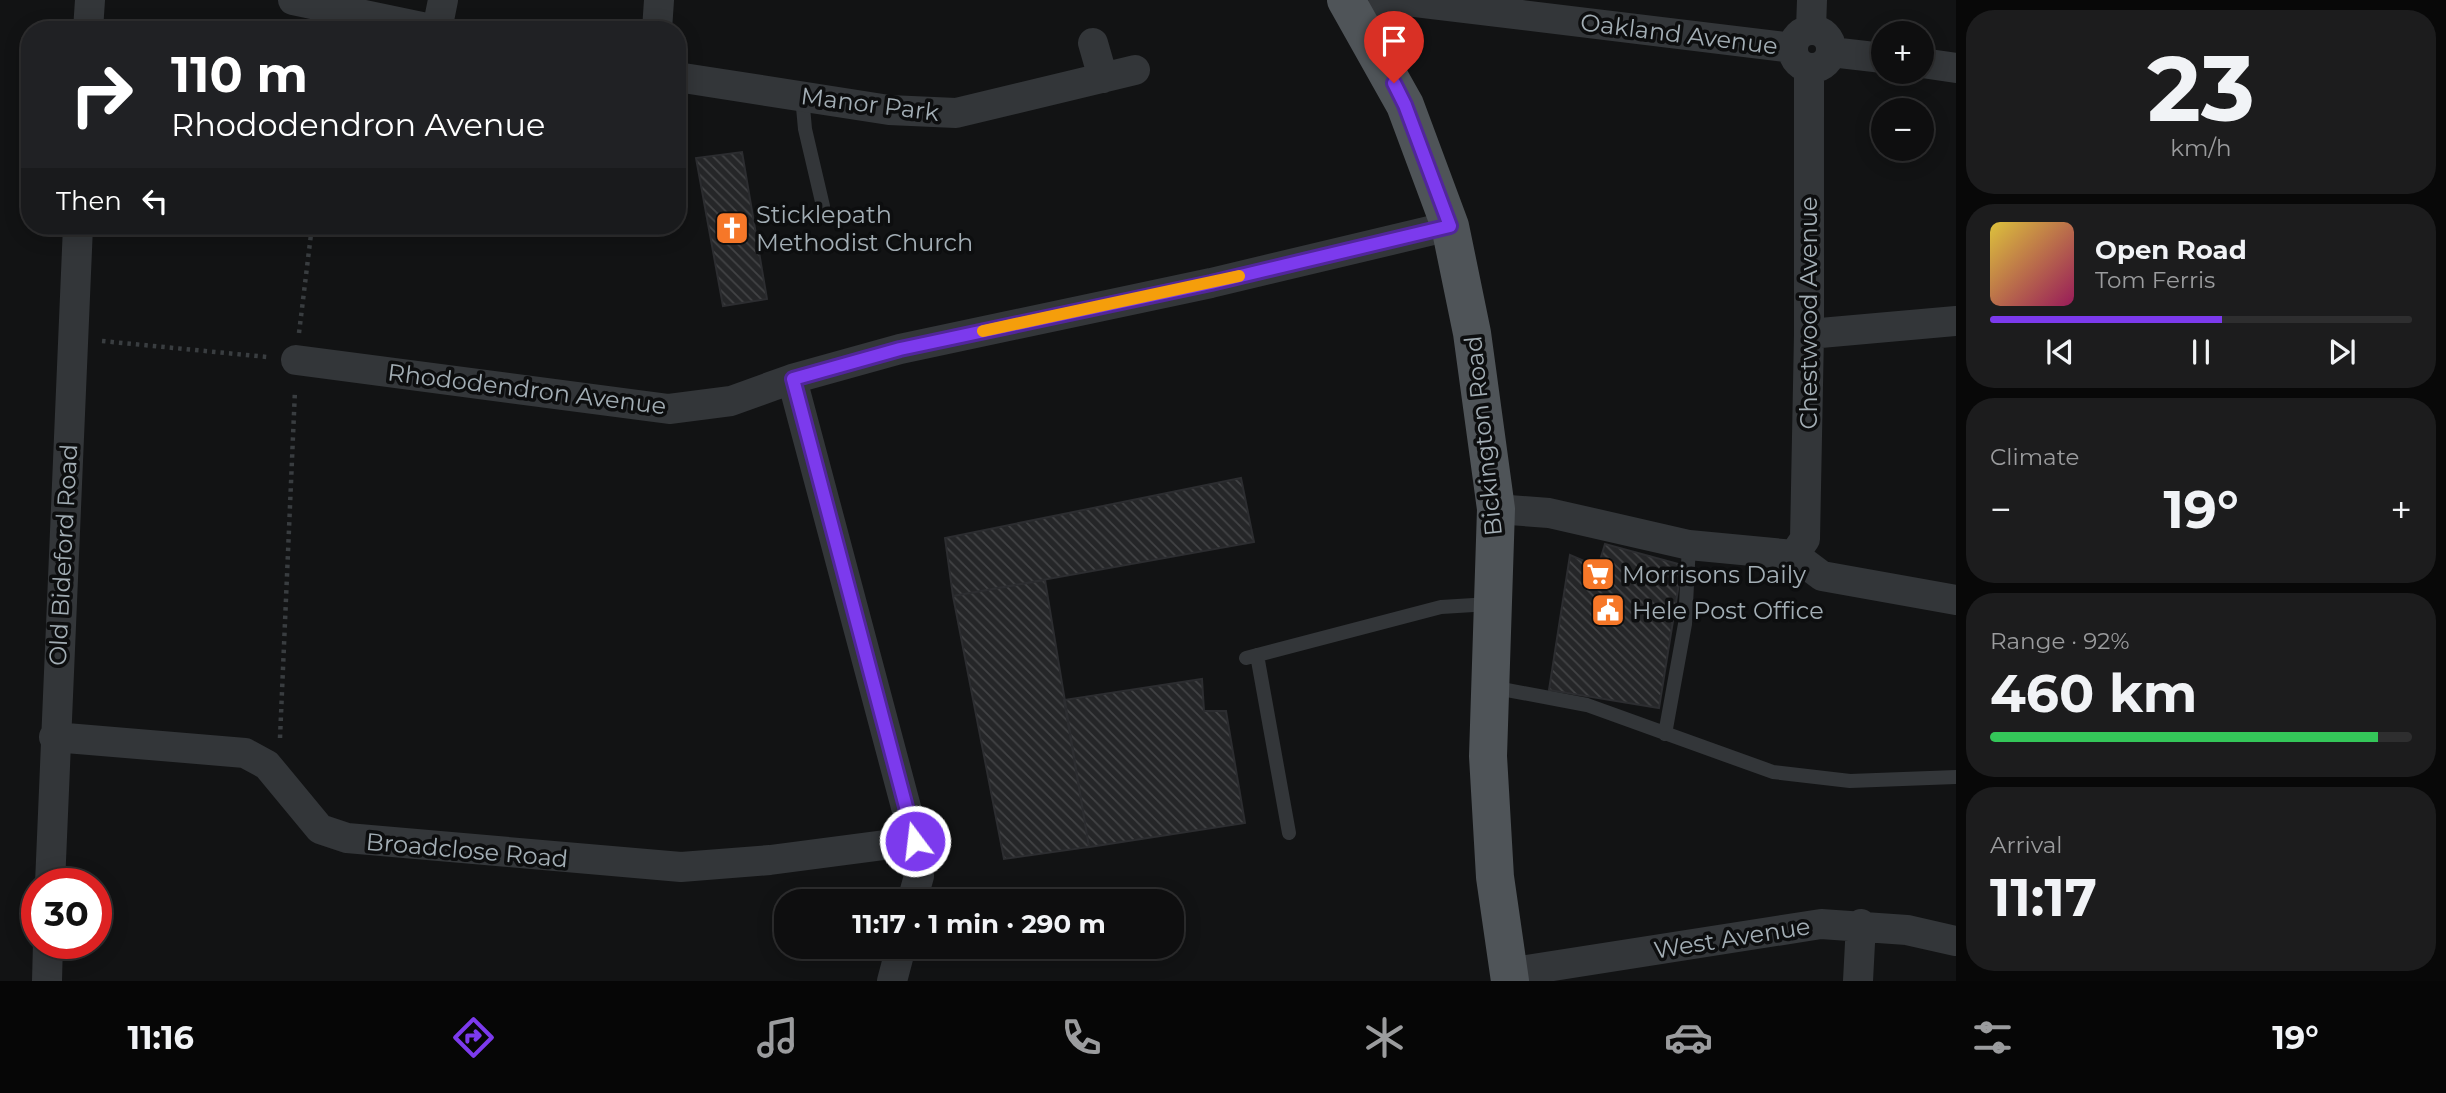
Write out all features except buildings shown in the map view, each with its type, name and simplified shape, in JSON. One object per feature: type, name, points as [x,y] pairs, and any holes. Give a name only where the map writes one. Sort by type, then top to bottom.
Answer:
[{"type":"main road","name":"Bickington Road","points":[[1353,10],[1405,105],[1450,226],[1472,333],[1496,509],[1488,756],[1495,877],[1509,977]]},
{"type":"street","points":[[89,21],[90,0]]},
{"type":"street","points":[[293,0],[393,21]]},
{"type":"street","points":[[438,21],[443,0]]},
{"type":"street","points":[[658,21],[659,0]]},
{"type":"street","name":"Oakland Avenue","points":[[1353,10],[1407,1],[1811,39],[1871,55]]},
{"type":"street","name":"Chestwood Avenue","points":[[1794,555],[1805,539],[1811,39]]},
{"type":"street","points":[[1093,43],[1103,78]]},
{"type":"street","points":[[1934,65],[1956,68]]},
{"type":"street","name":"Manor Park","points":[[686,78],[889,110],[956,113],[1135,70]]},
{"type":"street","name":"Rhododendron Avenue","points":[[296,360],[669,409],[731,401],[793,379],[900,349],[1211,283],[1450,226]]},
{"type":"street","name":"Old Bideford Road","points":[[50,868],[78,235]]},
{"type":"street","points":[[1809,334],[1956,321]]},
{"type":"street","points":[[793,379],[915,841],[919,876],[915,889]]},
{"type":"street","points":[[1496,509],[1549,513],[1689,545],[1794,555],[1822,576],[1956,600]]},
{"type":"street","name":"Broadclose Road","points":[[54,737],[245,753],[268,765],[320,829],[347,838],[681,867],[770,860],[915,841]]},
{"type":"street","name":"West Avenue","points":[[1509,977],[1821,924],[1861,924],[1956,941]]},
{"type":"street","points":[[1858,981],[1861,924]]},
{"type":"street","points":[[47,981],[48,959]]},
{"type":"street","points":[[892,981],[898,959]]},
{"type":"lane","points":[[802,96],[805,129],[823,206]]},
{"type":"lane","points":[[1665,734],[1685,624],[1689,545]]},
{"type":"lane","points":[[1289,833],[1252,657],[1441,607],[1494,604]]},
{"type":"lane","points":[[1490,687],[1587,705],[1640,721],[1665,734],[1773,772],[1808,779],[1850,781],[1956,777]]},
{"type":"path","points":[[278,777],[296,360],[311,235]]},
{"type":"path","points":[[73,338],[296,360]]},
{"type":"slow traffic","points":[[983,331],[1239,276]]},
{"type":"place","name":"Sticklepath Methodist Church","points":[[732,228]]},
{"type":"place","name":"Morrisons Daily","points":[[1598,574]]},
{"type":"place","name":"Hele Post Office","points":[[1608,610]]},
{"type":"route","points":[[915,841],[793,379],[900,349],[1211,283],[1450,226],[1405,105],[1394,83]]}]
